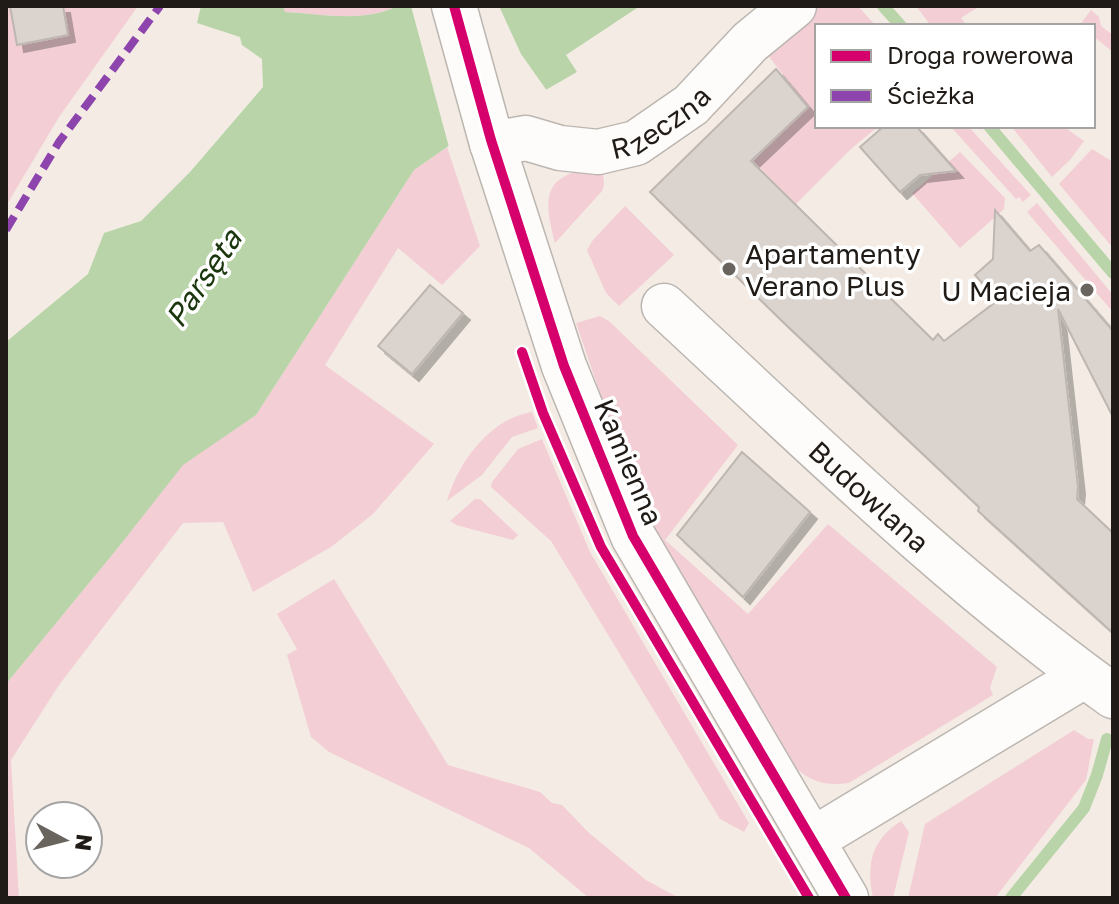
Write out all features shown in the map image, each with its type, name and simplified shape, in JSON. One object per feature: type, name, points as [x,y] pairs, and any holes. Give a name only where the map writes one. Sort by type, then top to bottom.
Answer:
[{"type":"street","name":"Kamienna","points":[[454,6],[492,142],[564,366],[633,536],[846,898]]},
{"type":"street","name":"Rzeczna","points":[[492,142],[526,138],[560,148],[598,152],[636,143],[673,121],[750,42],[794,6]]},
{"type":"street","name":"Budowlana","points":[[664,306],[918,541],[1029,635],[1099,686],[812,840]]},
{"type":"shaded area","points":[[6,6],[138,6],[59,117],[6,206]]},
{"type":"shaded area","points":[[283,6],[397,6],[371,14],[342,16],[285,12]]},
{"type":"shaded area","points":[[819,6],[858,6],[874,24],[815,24],[815,128],[877,128],[796,204],[753,161],[808,107],[767,54]]},
{"type":"shaded area","points":[[916,6],[980,6],[961,18],[966,24],[930,24]]},
{"type":"shaded area","points":[[1091,10],[1099,17],[1101,26],[1113,35],[1113,52],[1095,38],[1095,24],[1080,24]]},
{"type":"shaded area","points":[[952,128],[970,128],[1031,195],[1023,202],[1019,197],[1016,199]]},
{"type":"shaded area","points":[[1013,128],[1066,128],[1084,141],[1052,177]]},
{"type":"shaded area","points":[[447,147],[480,246],[442,285],[398,248],[325,365],[434,444],[373,514],[331,547],[253,592],[223,522],[183,523],[59,685],[11,760],[19,898],[6,898],[6,684],[183,464],[256,415],[414,170]]},
{"type":"shaded area","points":[[1092,149],[1113,162],[1113,248],[1059,184]]},
{"type":"shaded area","points":[[960,152],[1005,198],[1004,209],[960,248],[912,193]]},
{"type":"shaded area","points":[[603,170],[602,191],[555,243],[548,207],[552,188],[569,174]]},
{"type":"shaded area","points":[[1037,203],[1113,295],[1113,312],[1027,212]]},
{"type":"shaded area","points":[[625,206],[674,255],[619,306],[606,293],[587,250]]},
{"type":"shaded area","points":[[600,316],[609,321],[738,445],[665,540],[748,614],[828,524],[997,667],[990,688],[993,695],[849,783],[821,782],[797,769],[654,528],[611,425],[576,323]]},
{"type":"shaded area","points":[[532,412],[538,428],[512,437],[482,475],[447,501],[459,471],[478,444],[503,423]]},
{"type":"shaded area","points":[[542,439],[590,552],[749,823],[744,832],[720,819],[551,541],[491,487],[518,449]]},
{"type":"shaded area","points":[[475,499],[480,499],[518,535],[513,540],[450,521]]},
{"type":"shaded area","points":[[334,579],[448,765],[540,792],[552,803],[562,805],[588,832],[646,880],[679,898],[589,898],[529,848],[329,752],[311,737],[287,655],[297,649],[277,614]]},
{"type":"shaded area","points":[[1074,730],[1088,739],[1094,739],[1086,780],[995,898],[908,898],[925,824]]},
{"type":"shaded area","points":[[901,821],[909,832],[893,898],[873,898],[870,875],[873,854],[883,836]]},
{"type":"water","name":"Parsęta","points":[[201,6],[283,6],[285,12],[357,16],[397,6],[640,6],[566,55],[577,72],[447,147],[414,170],[256,415],[183,465],[6,684],[6,342],[88,274],[104,233],[141,221],[190,172],[263,87],[262,59],[242,45],[240,37],[197,23]]},
{"type":"pier","points":[[411,6],[499,6],[521,54],[550,95],[450,151]]},
{"type":"building","points":[[10,6],[63,6],[68,35],[17,45]]},
{"type":"building","points":[[776,69],[808,107],[751,161],[933,340],[938,334],[944,341],[998,300],[975,275],[993,259],[995,210],[1030,251],[1039,245],[1113,331],[1113,417],[1058,309],[1077,499],[1113,533],[1113,633],[978,511],[979,507],[650,192]]},
{"type":"building","points":[[882,128],[918,128],[956,171],[920,175],[900,192],[860,147]]},
{"type":"building","points":[[430,285],[463,313],[412,374],[378,346]]},
{"type":"building","points":[[742,452],[810,512],[743,597],[677,535]]},
{"type":"waterway","points":[[883,6],[899,24]]},
{"type":"waterway","points":[[991,128],[1113,273]]},
{"type":"waterway","points":[[1011,898],[1084,808],[1107,739]]},
{"type":"marked path","points":[[6,230],[59,142],[160,6]]},
{"type":"cycle path","points":[[454,6],[491,140],[564,366],[633,536],[846,898]]},
{"type":"cycle path","points":[[522,352],[543,413],[601,547],[809,898]]},
{"type":"place","name":"Apartamenty Verano Plus","points":[[729,269]]},
{"type":"place","name":"U Macieja","points":[[1087,290]]}]
